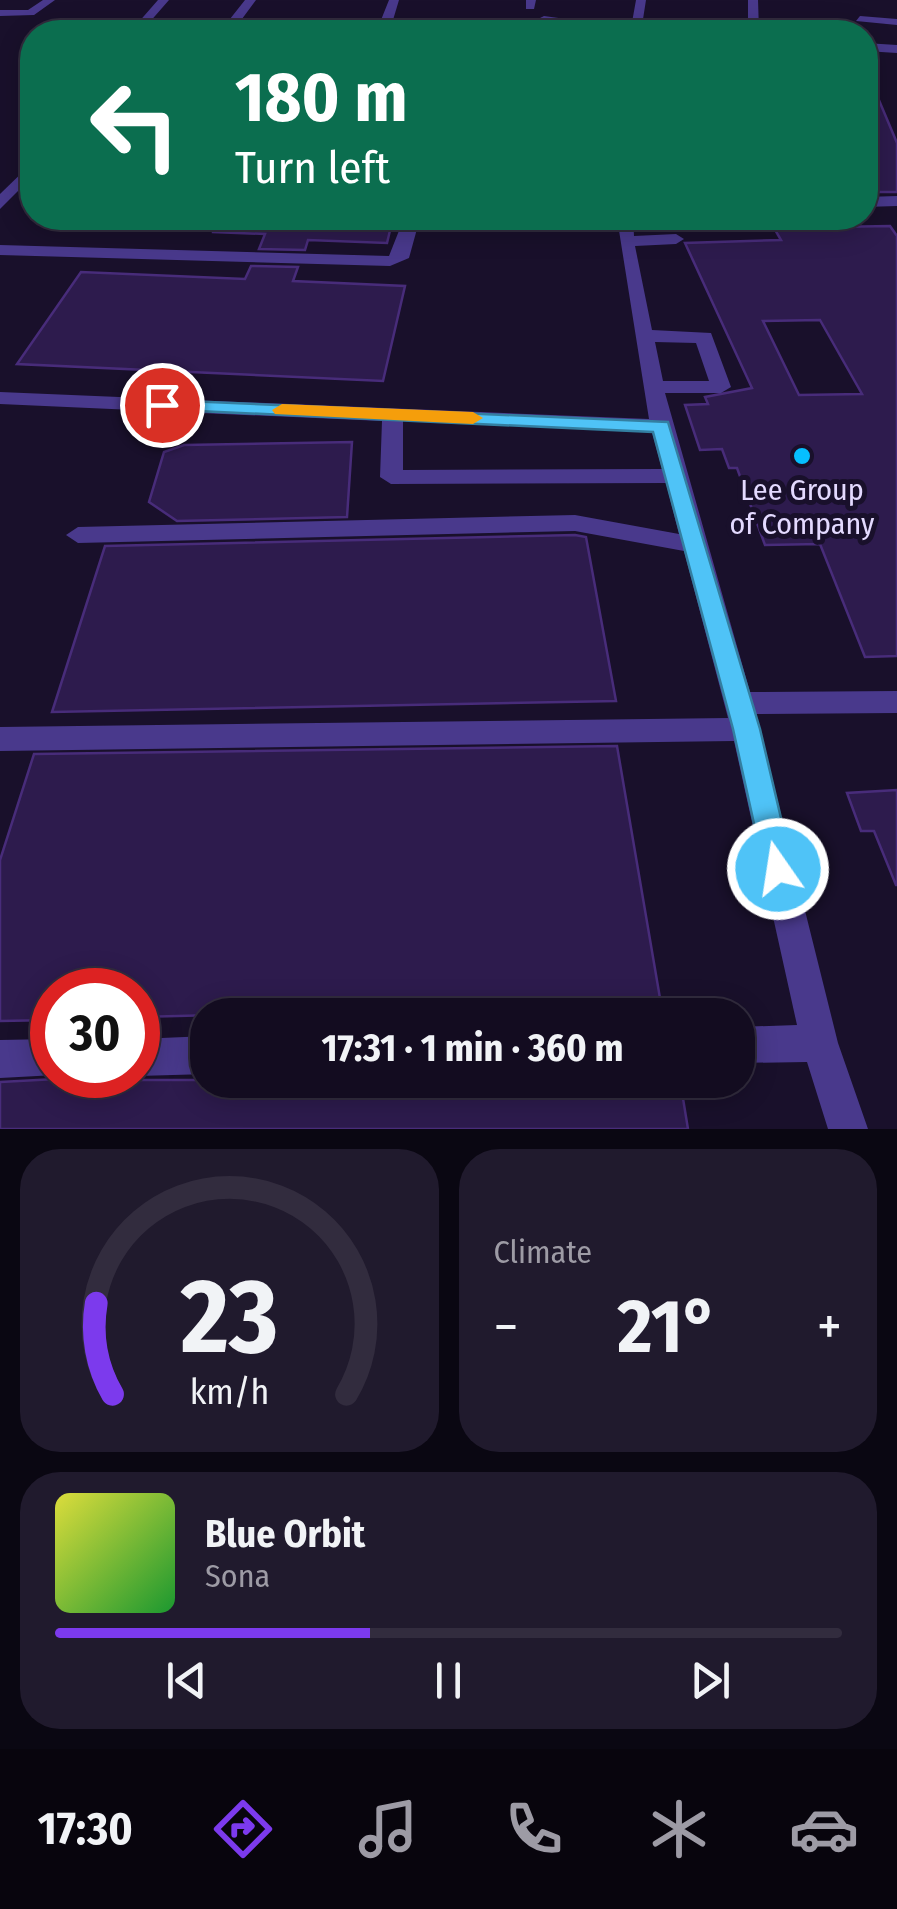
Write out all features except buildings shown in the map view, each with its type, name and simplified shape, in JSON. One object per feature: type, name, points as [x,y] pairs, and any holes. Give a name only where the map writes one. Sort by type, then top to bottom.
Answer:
[{"type":"street","points":[[0,13],[30,13],[50,0]]},
{"type":"street","points":[[146,20],[164,0]]},
{"type":"street","points":[[387,20],[394,0]]},
{"type":"street","points":[[860,19],[867,20]]},
{"type":"street","points":[[0,204],[20,182]]},
{"type":"street","points":[[0,250],[390,261],[405,252],[410,230]]},
{"type":"street","points":[[626,230],[661,426],[742,716],[819,1043],[848,1129]]},
{"type":"street","points":[[631,230],[676,240]]},
{"type":"street","points":[[644,336],[704,336],[721,387],[654,387]]},
{"type":"street","points":[[3,403],[661,426]]},
{"type":"street","points":[[393,415],[390,477],[675,476]]},
{"type":"street","points":[[78,535],[575,523],[600,525],[654,540],[694,544]]},
{"type":"street","points":[[0,740],[742,716],[897,702]]},
{"type":"street","points":[[755,1045],[819,1043]]},
{"type":"street","points":[[160,1056],[190,1055]]},
{"type":"street","points":[[0,1059],[30,1058]]},
{"type":"slow traffic","points":[[282,410],[473,418]]},
{"type":"place","name":"Lee Group of Company","points":[[802,456]]},
{"type":"route","points":[[162,405],[661,426],[746,729],[778,869]]}]
